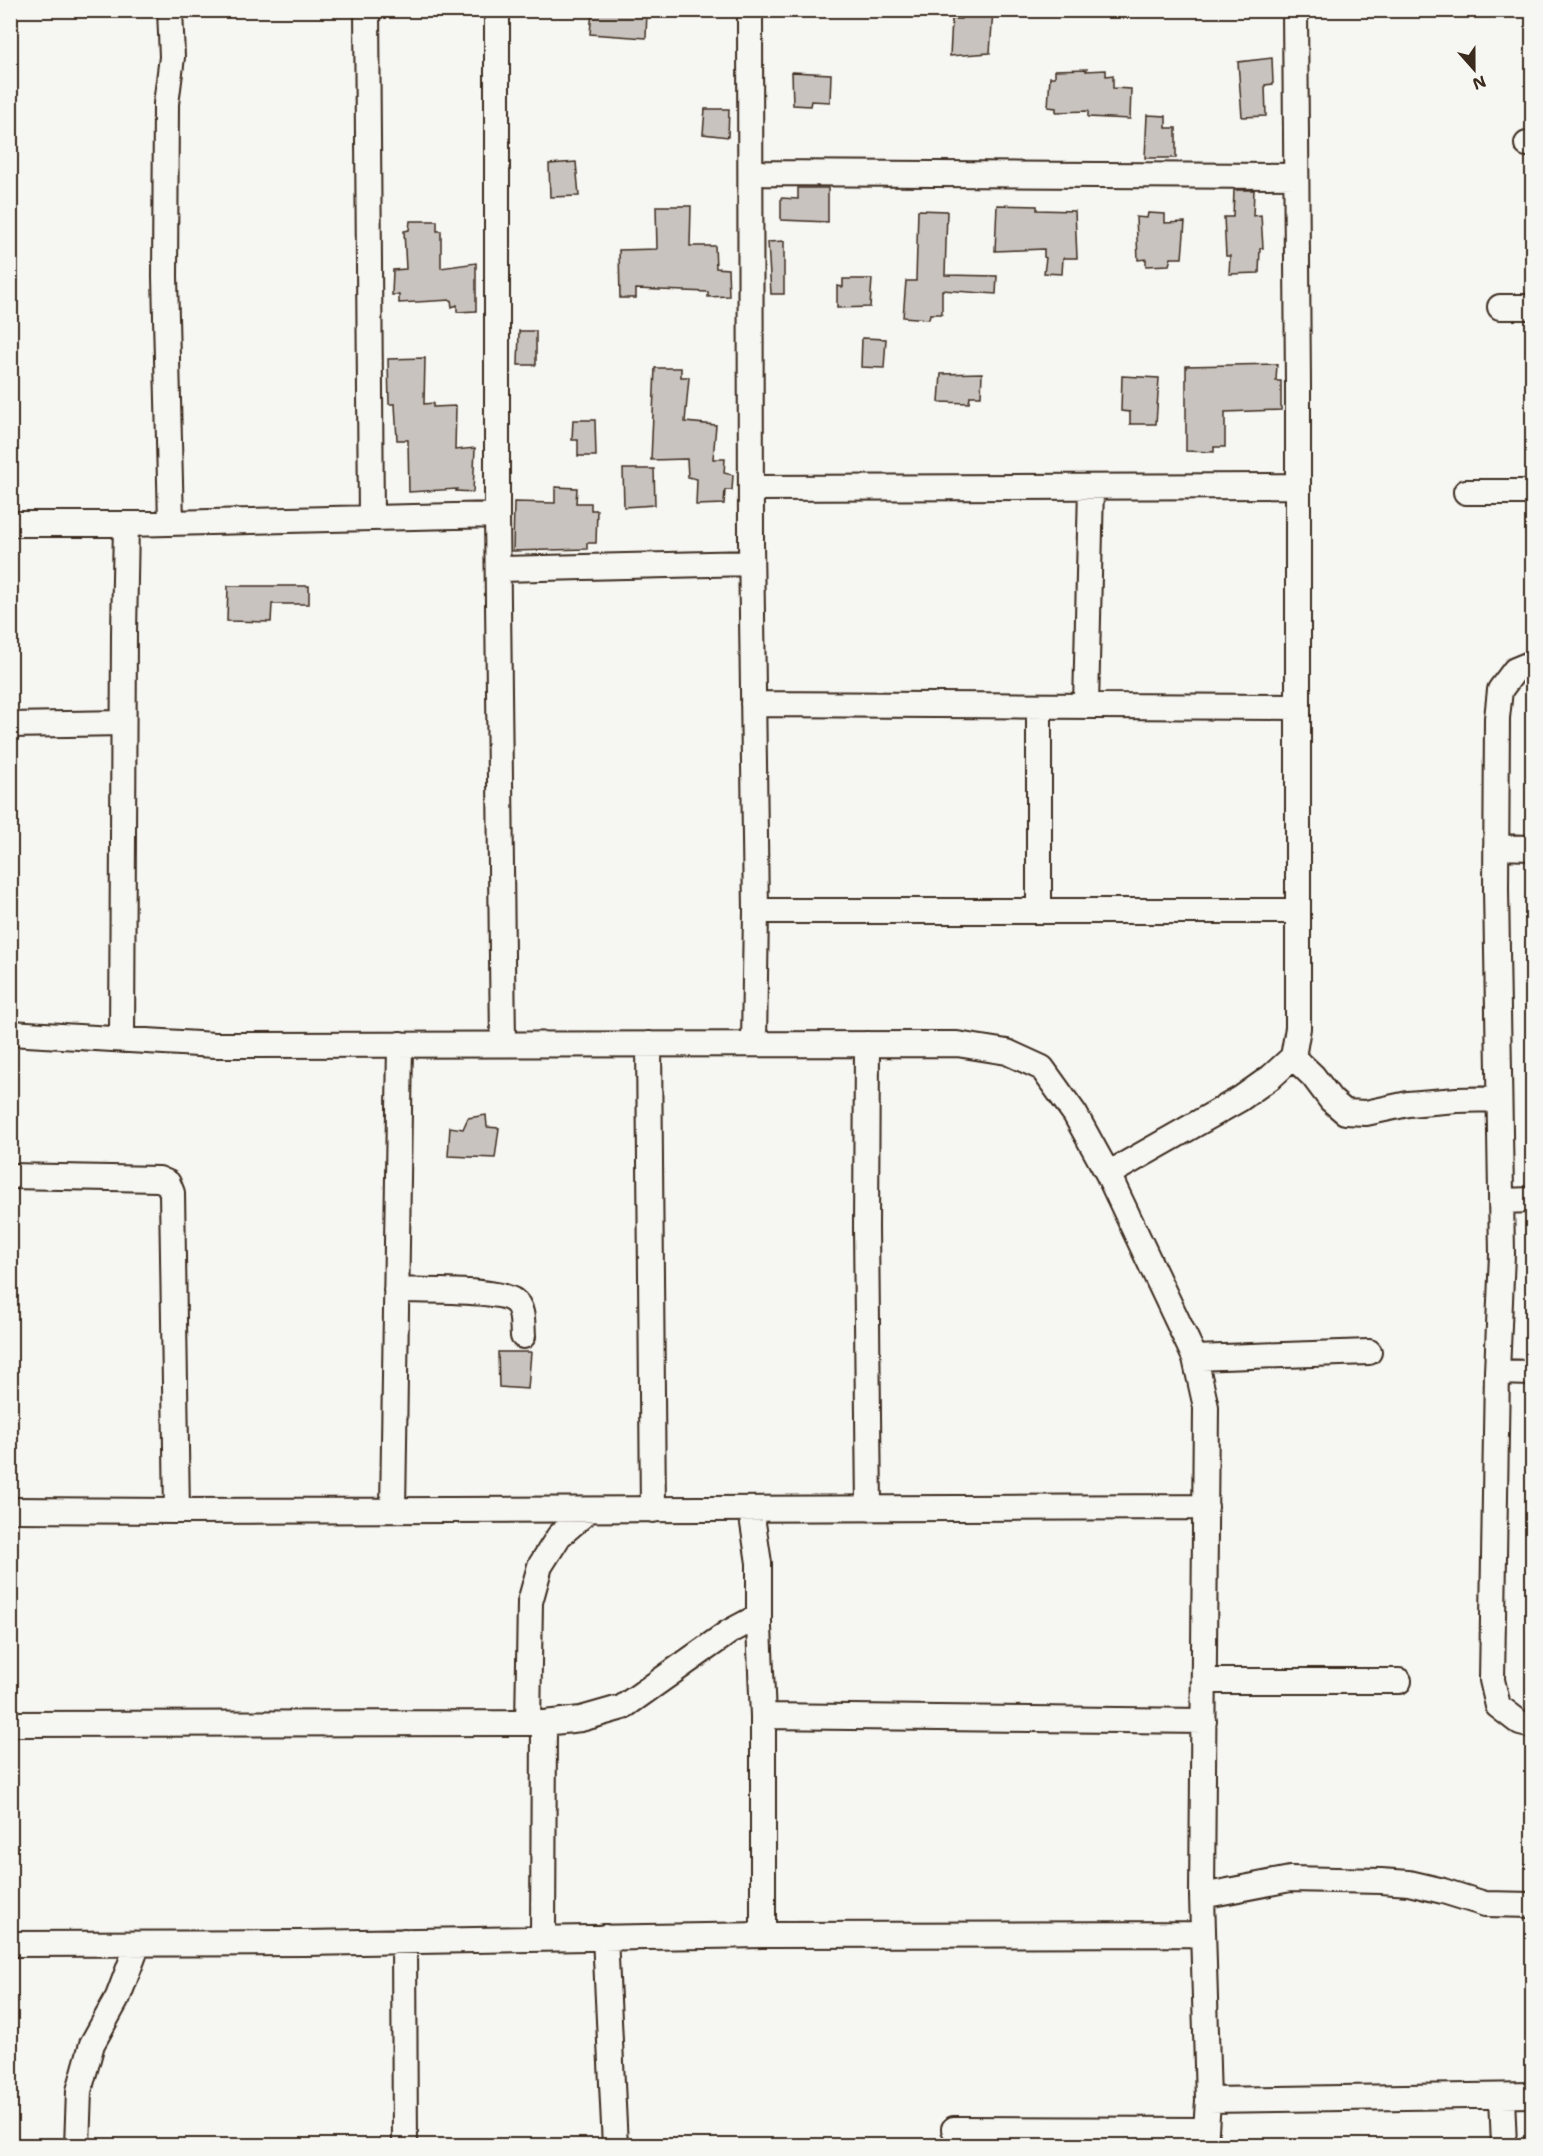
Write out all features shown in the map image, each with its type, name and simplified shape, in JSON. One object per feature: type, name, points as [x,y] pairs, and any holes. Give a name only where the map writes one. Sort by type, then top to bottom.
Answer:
[{"type":"street","points":[[170,10],[172,57],[166,104],[165,277],[171,522]]},
{"type":"street","points":[[367,10],[371,518]]},
{"type":"street","points":[[497,10],[497,515],[503,1044]]},
{"type":"street","points":[[750,10],[751,563],[756,911],[754,1043]]},
{"type":"street","points":[[1108,1174],[1240,1099],[1271,1077],[1293,1057],[1298,1028],[1295,10]]},
{"type":"street","points":[[751,173],[1296,176]]},
{"type":"street","points":[[1500,307],[1533,307]]},
{"type":"street","points":[[751,488],[1298,486]]},
{"type":"street","points":[[1086,706],[1091,487]]},
{"type":"street","points":[[1466,492],[1533,492]]},
{"type":"street","points":[[10,524],[126,524],[497,515]]},
{"type":"street","points":[[122,1040],[126,524]]},
{"type":"street","points":[[498,569],[751,563]]},
{"type":"street","points":[[1533,663],[1515,670],[1500,690],[1497,718],[1496,847],[1502,1254],[1497,1372],[1492,1680],[1498,1706],[1520,1723],[1533,1726]]},
{"type":"street","points":[[753,704],[1297,707]]},
{"type":"street","points":[[1039,706],[1039,911]]},
{"type":"street","points":[[10,725],[123,723]]},
{"type":"street","points":[[1496,847],[1533,848]]},
{"type":"street","points":[[756,911],[1298,911]]},
{"type":"street","points":[[10,1033],[215,1045],[957,1044],[1007,1052],[1042,1068],[1075,1114],[1108,1174],[1195,1358],[1206,1407],[1202,1896],[1208,2100],[1205,2138],[1041,2138],[954,2129]]},
{"type":"street","points":[[393,1510],[400,1044]]},
{"type":"street","points":[[649,1044],[653,1510]]},
{"type":"street","points":[[867,1044],[869,1509]]},
{"type":"street","points":[[1293,1057],[1313,1076],[1331,1100],[1345,1112],[1366,1113],[1408,1104],[1499,1099]]},
{"type":"street","points":[[10,1176],[159,1179],[168,1183],[172,1193],[177,1511]]},
{"type":"street","points":[[1501,1201],[1533,1200]]},
{"type":"street","points":[[396,1290],[498,1295],[514,1301],[521,1310],[523,1336]]},
{"type":"street","points":[[1195,1358],[1369,1352]]},
{"type":"street","points":[[1497,1372],[1533,1373]]},
{"type":"street","points":[[10,1509],[177,1511],[1206,1507]]},
{"type":"street","points":[[751,1509],[759,1563],[763,1935]]},
{"type":"street","points":[[543,1938],[530,1602],[540,1566],[559,1536],[589,1510]]},
{"type":"street","points":[[10,1724],[536,1723],[581,1719],[622,1707],[729,1632],[759,1616]]},
{"type":"street","points":[[1204,1680],[1399,1681]]},
{"type":"street","points":[[762,1716],[1204,1721]]},
{"type":"street","points":[[1202,1896],[1290,1879],[1381,1881],[1409,1883],[1485,1904],[1533,1905]]},
{"type":"street","points":[[10,1944],[763,1935],[1203,1934]]},
{"type":"street","points":[[605,1937],[615,2145]]},
{"type":"street","points":[[404,1941],[405,2145]]},
{"type":"street","points":[[77,2145],[79,2091],[92,2044],[118,1997],[138,1944]]},
{"type":"street","points":[[1502,2096],[1504,2145]]},
{"type":"street","points":[[1208,2100],[1533,2096]]},
{"type":"building","points":[[592,10],[647,10],[646,38],[590,34]]},
{"type":"building","points":[[973,10],[993,10],[990,53],[950,56],[952,19],[961,19],[962,13],[972,14]]},
{"type":"building","points":[[1272,58],[1273,84],[1265,85],[1266,116],[1242,117],[1238,62]]},
{"type":"building","points":[[1087,69],[1086,71],[1106,70],[1106,76],[1113,75],[1113,88],[1131,89],[1130,119],[1088,117],[1088,111],[1056,112],[1056,108],[1048,107],[1050,77],[1055,77],[1055,70]]},
{"type":"building","points":[[792,72],[831,74],[830,102],[811,101],[810,106],[793,105]]},
{"type":"building","points":[[705,109],[729,109],[728,137],[703,134]]},
{"type":"building","points":[[1147,115],[1166,116],[1166,128],[1176,128],[1176,158],[1145,158]]},
{"type":"building","points":[[576,162],[579,196],[550,197],[549,164]]},
{"type":"building","points":[[798,188],[828,188],[828,222],[781,220],[781,198],[798,199]]},
{"type":"building","points":[[1234,190],[1254,190],[1253,216],[1261,215],[1263,248],[1260,248],[1259,273],[1229,274],[1230,256],[1226,256],[1224,217],[1233,217]]},
{"type":"building","points":[[997,205],[1037,206],[1037,210],[1075,211],[1077,258],[1063,258],[1062,274],[1044,273],[1046,258],[1044,249],[995,251]]},
{"type":"building","points":[[656,206],[691,206],[690,246],[715,246],[716,268],[728,269],[729,296],[708,297],[708,292],[636,289],[636,298],[620,298],[619,250],[657,249]]},
{"type":"building","points":[[918,210],[947,211],[945,275],[997,276],[996,294],[942,290],[942,314],[930,314],[929,319],[903,317],[906,281],[916,281]]},
{"type":"building","points":[[1148,213],[1165,214],[1165,223],[1185,222],[1182,258],[1171,258],[1169,265],[1146,266],[1146,259],[1138,260],[1136,217],[1147,218]]},
{"type":"building","points":[[410,221],[437,221],[437,231],[441,231],[441,268],[476,263],[476,311],[457,312],[457,305],[452,307],[451,300],[399,303],[399,295],[392,295],[393,270],[406,269],[404,231],[409,230]]},
{"type":"building","points":[[784,241],[784,294],[771,294],[768,242]]},
{"type":"building","points":[[843,279],[872,279],[870,307],[837,308],[837,286],[843,287]]},
{"type":"building","points":[[519,331],[536,331],[536,365],[518,365]]},
{"type":"building","points":[[862,338],[886,339],[884,368],[861,367]]},
{"type":"building","points":[[425,358],[424,404],[433,403],[433,407],[456,406],[455,450],[475,448],[473,492],[456,491],[457,489],[409,492],[408,440],[397,440],[395,404],[389,404],[388,359]]},
{"type":"building","points":[[1277,364],[1276,381],[1281,381],[1281,410],[1225,412],[1225,447],[1214,447],[1214,452],[1186,451],[1186,366]]},
{"type":"building","points":[[655,368],[681,368],[681,377],[689,377],[685,422],[716,425],[713,459],[725,459],[724,473],[733,475],[732,490],[725,490],[724,504],[696,505],[697,479],[688,477],[687,459],[651,460]]},
{"type":"building","points":[[982,373],[981,396],[970,396],[969,403],[939,402],[941,374]]},
{"type":"building","points":[[1122,376],[1159,378],[1156,424],[1130,424],[1130,412],[1121,411]]},
{"type":"building","points":[[573,420],[595,420],[596,456],[578,456],[578,440],[572,440]]},
{"type":"building","points":[[623,469],[654,469],[655,505],[624,507]]},
{"type":"building","points":[[555,487],[577,488],[576,503],[591,503],[591,510],[597,510],[596,543],[587,543],[587,549],[513,551],[514,502],[555,503]]},
{"type":"building","points":[[228,586],[309,586],[309,604],[272,604],[271,622],[227,621]]},
{"type":"building","points":[[486,1115],[487,1127],[499,1128],[495,1158],[448,1156],[450,1127],[463,1129],[468,1118]]},
{"type":"building","points":[[498,1352],[531,1352],[528,1389],[499,1387]]}]
